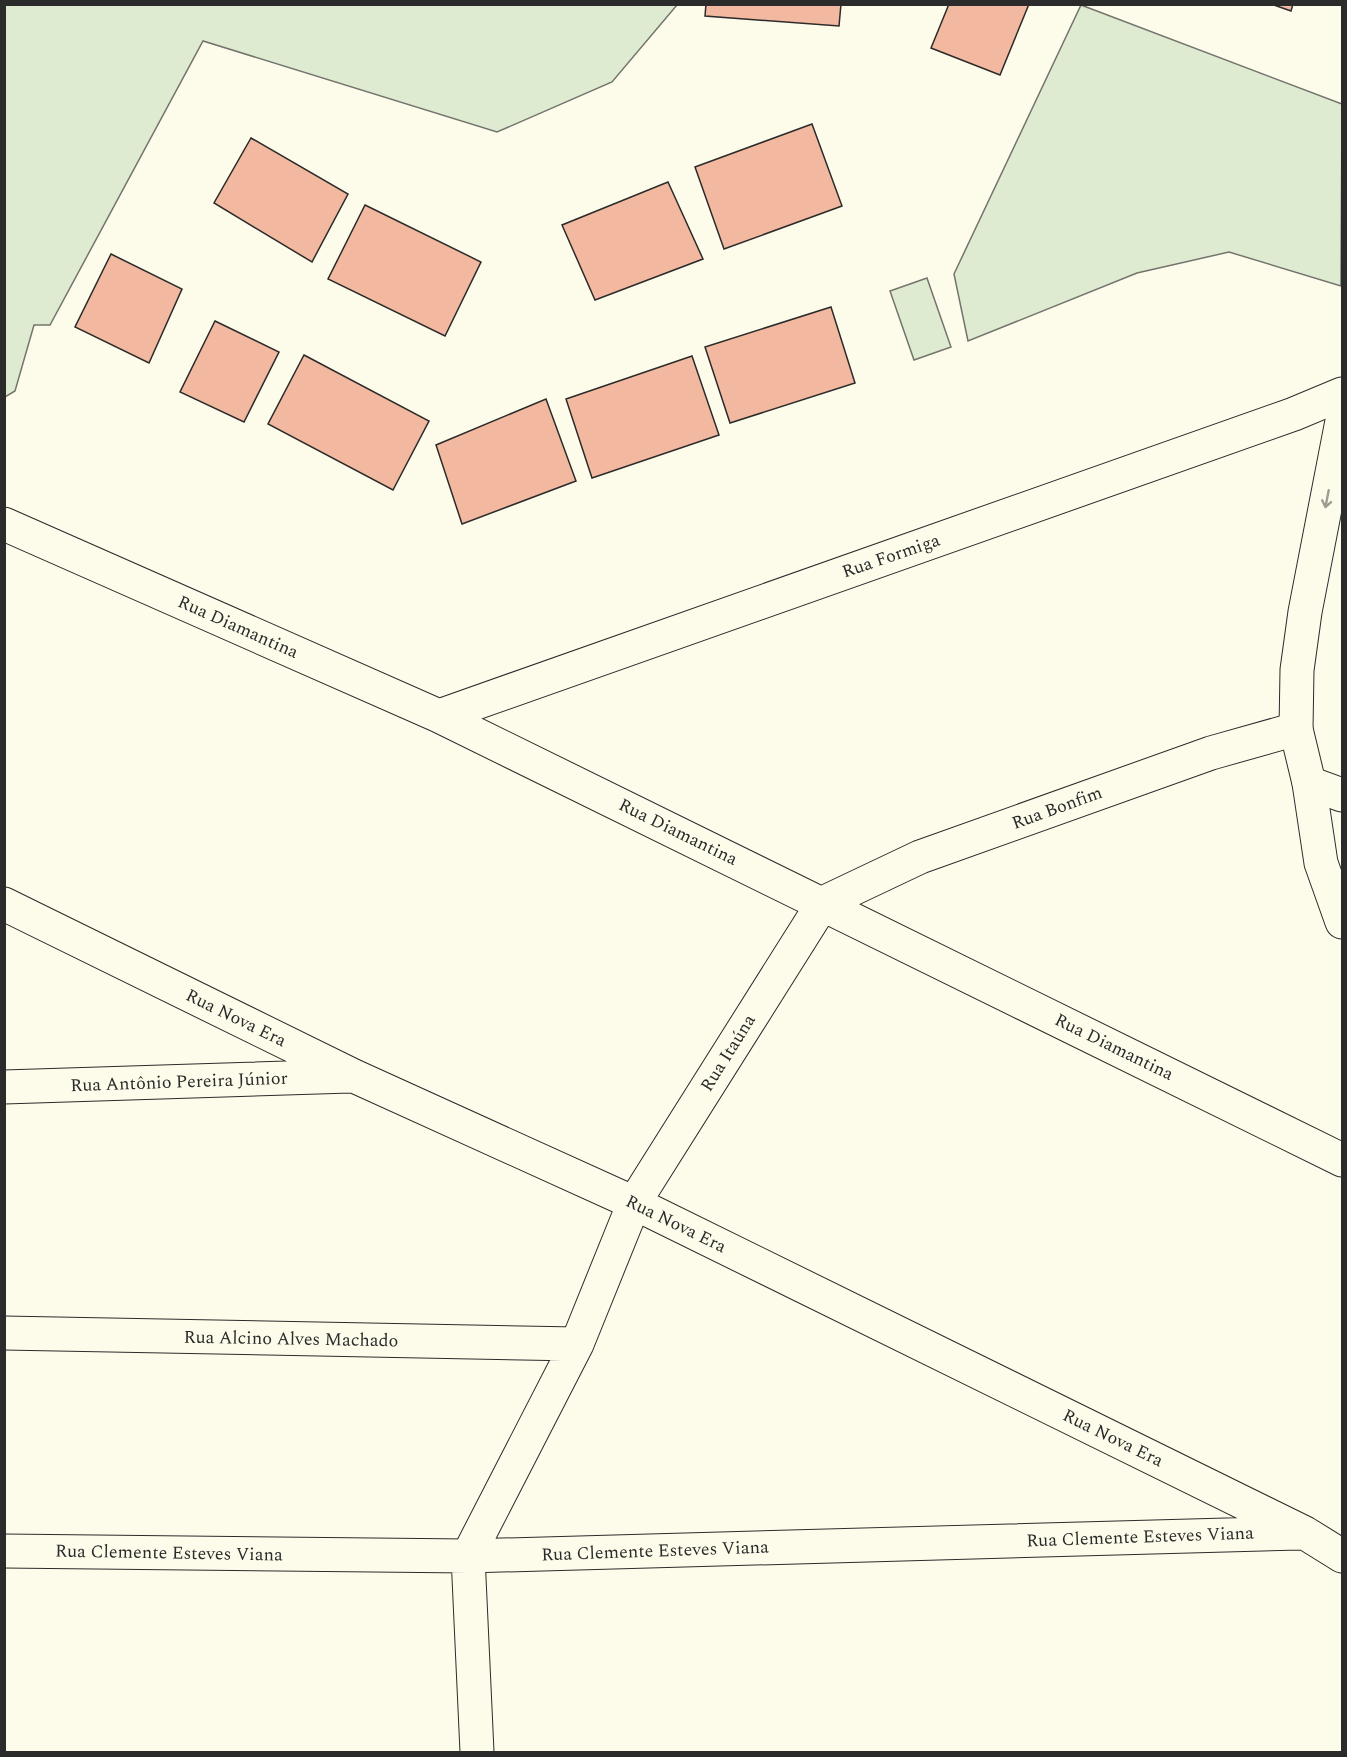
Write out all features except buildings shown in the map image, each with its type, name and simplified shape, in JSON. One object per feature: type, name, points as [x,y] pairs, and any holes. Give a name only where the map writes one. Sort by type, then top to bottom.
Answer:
[{"type":"street","name":"Rua Formiga","points":[[439,716],[1283,418],[1342,394]]},
{"type":"street","points":[[1342,421],[1305,612],[1297,670],[1296,729],[1309,783],[1321,863],[1342,922]]},
{"type":"street","name":"Rua Diamantina","points":[[4,524],[439,716],[824,903],[1342,1160]]},
{"type":"street","points":[[1305,612],[1342,543]]},
{"type":"street","name":"Rua Bonfim","points":[[824,903],[920,857],[1211,753],[1296,729]]},
{"type":"street","points":[[1309,783],[1342,795]]},
{"type":"street","name":"Rua Itaúna","points":[[468,1556],[577,1344],[633,1203],[824,903]]},
{"type":"street","name":"Rua Nova Era","points":[[4,904],[354,1076],[633,1203],[1305,1533],[1342,1556]]},
{"type":"street","name":"Rua Antônio Pereira Júnior","points":[[4,1087],[354,1076]]},
{"type":"street","name":"Rua Alcino Alves Machado","points":[[4,1334],[577,1344]]},
{"type":"street","name":"Rua Clemente Esteves Viana","points":[[4,1551],[468,1556],[1305,1533]]},
{"type":"street","points":[[468,1556],[477,1752]]},
{"type":"green space","points":[[4,5],[677,5],[612,82],[497,132],[203,41],[50,325],[34,325],[15,391],[5,397]]},
{"type":"green space","points":[[1081,5],[1342,104],[1341,286],[1229,252],[1137,273],[968,341],[954,274]]},
{"type":"green space","points":[[927,278],[951,347],[914,360],[890,291]]}]
